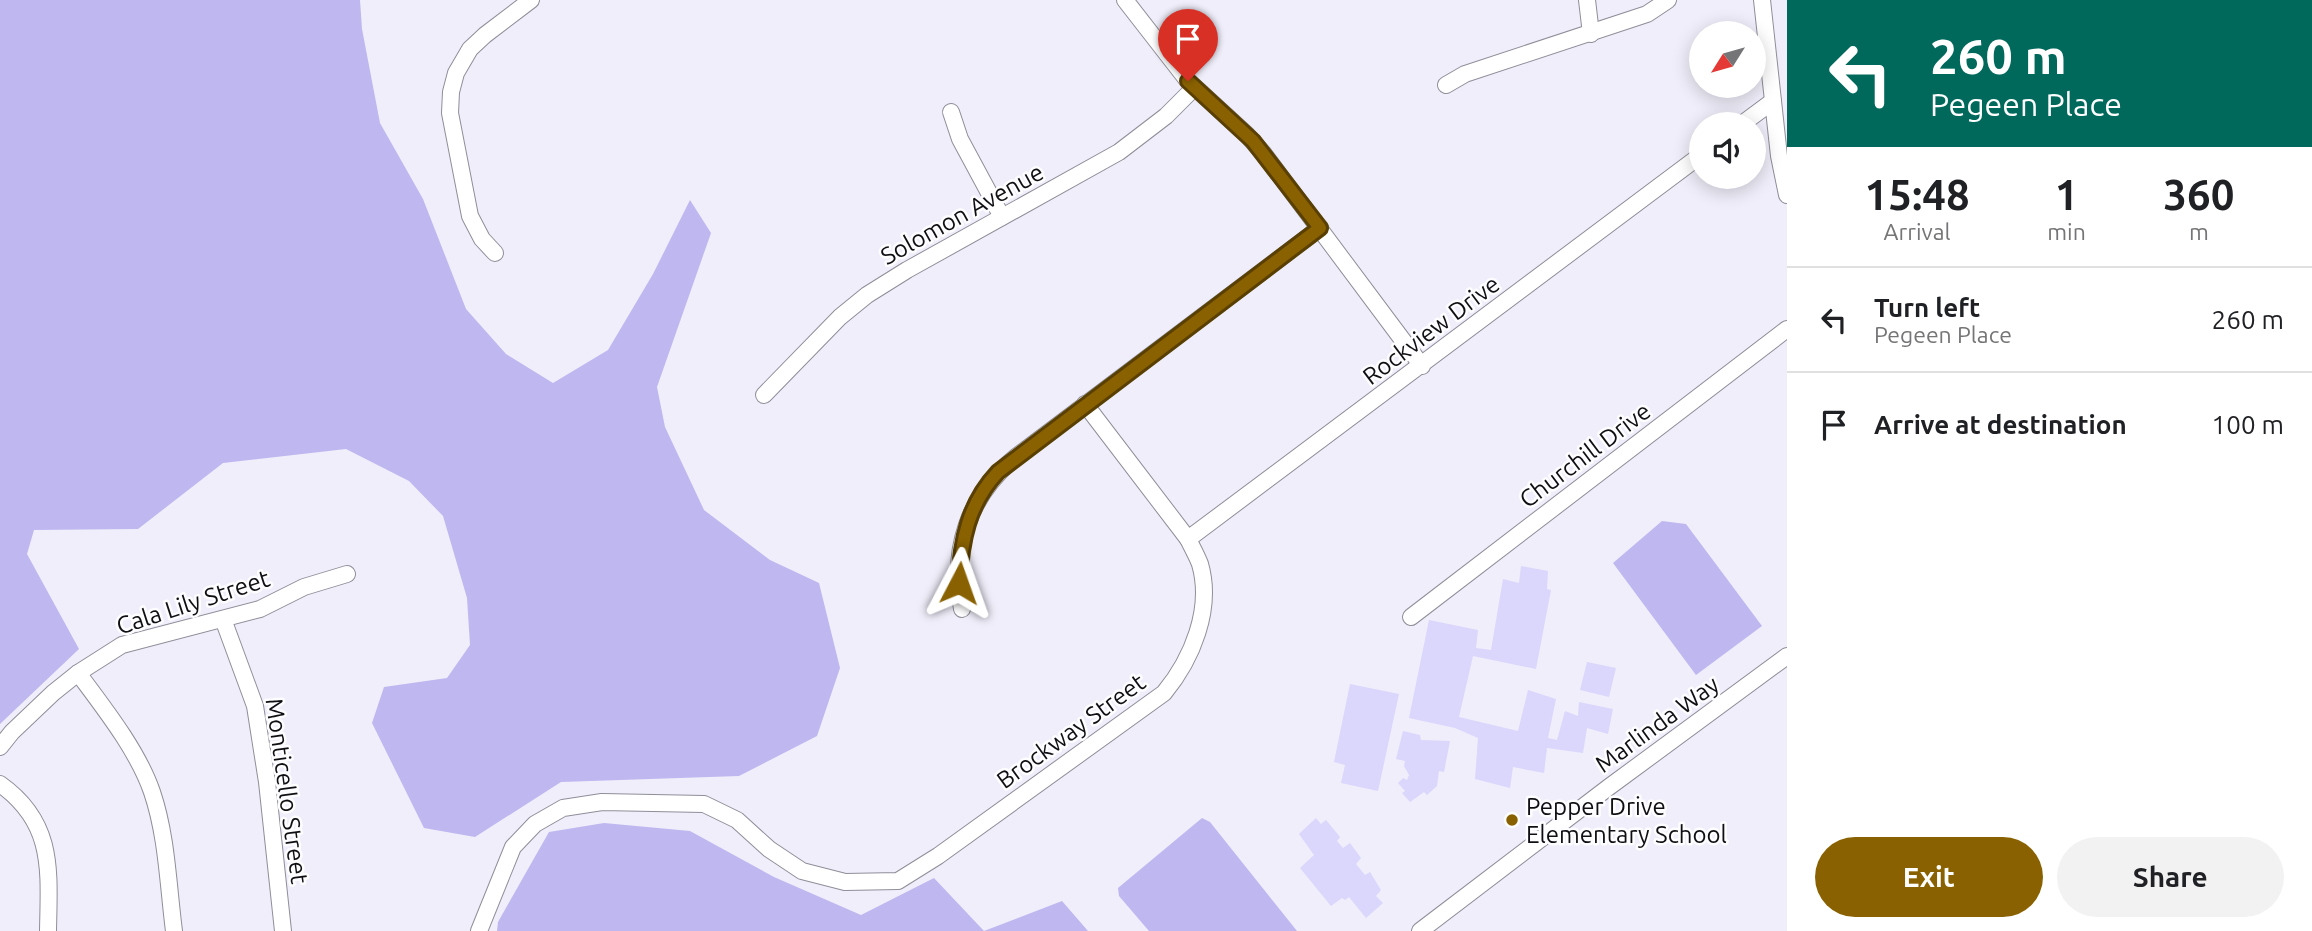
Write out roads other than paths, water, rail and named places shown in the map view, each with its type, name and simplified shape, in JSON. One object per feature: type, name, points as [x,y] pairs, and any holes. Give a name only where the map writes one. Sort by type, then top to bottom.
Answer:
[{"type":"street","points":[[495,253],[482,239],[470,216],[450,113],[451,92],[456,73],[470,49],[531,0]]},
{"type":"street","points":[[1125,0],[1194,88],[1253,141],[1422,366]]},
{"type":"street","points":[[1587,0],[1591,34]]},
{"type":"street","points":[[1446,85],[1465,74],[1647,14],[1668,0]]},
{"type":"street","points":[[1762,0],[1773,101],[1781,121],[1787,195]]},
{"type":"street","name":"Solomon Avenue","points":[[764,395],[860,300],[907,270],[1133,143],[1194,88]]},
{"type":"street","points":[[1758,112],[1773,101]]},
{"type":"street","points":[[951,112],[957,132],[1002,217]]},
{"type":"street","name":"Rockview Drive","points":[[1188,539],[1689,165]]},
{"type":"street","points":[[962,609],[959,583],[962,543],[969,518],[991,480],[1086,404],[1320,228]]},
{"type":"street","name":"Churchill Drive","points":[[1411,617],[1787,329]]},
{"type":"street","name":"Brockway Street","points":[[479,931],[513,847],[535,824],[564,808],[602,802],[704,804],[737,820],[769,849],[802,871],[845,882],[898,881],[938,856],[1164,693],[1182,668],[1195,640],[1202,610],[1199,564],[1188,539],[1086,404]]},
{"type":"street","name":"Cala Lily Street","points":[[0,747],[12,732],[78,673],[122,645],[260,609],[304,587],[347,574]]},
{"type":"street","name":"Monticello Street","points":[[223,619],[255,706],[267,782],[283,931]]},
{"type":"street","name":"Marlinda Way","points":[[1420,931],[1787,656]]},
{"type":"street","points":[[78,673],[131,750],[152,791],[163,836],[174,931]]},
{"type":"street","points":[[0,784],[27,809],[45,844],[48,857],[48,931]]},
{"type":"place","name":"Pepper Drive Elementary School","points":[[1512,820]]}]
